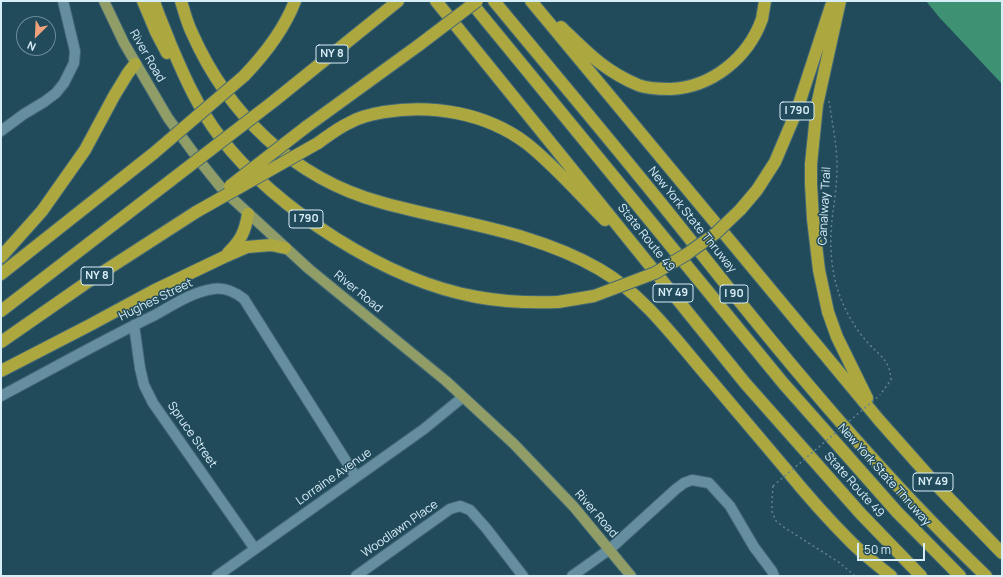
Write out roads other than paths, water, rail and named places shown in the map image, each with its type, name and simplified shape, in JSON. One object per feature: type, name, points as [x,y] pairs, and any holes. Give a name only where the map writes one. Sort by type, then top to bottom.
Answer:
[{"type":"highway","points":[[144,1],[156,32],[196,101]]},
{"type":"highway","name":"I 790","points":[[154,1],[196,101],[219,136],[242,163],[303,216],[336,239],[381,264],[449,291],[477,297],[509,301],[558,302],[594,296],[655,272],[687,254],[716,233],[740,210],[757,190],[775,162],[797,110],[832,1]]},
{"type":"highway","points":[[181,1],[191,31],[207,65],[239,110],[266,140],[291,160],[348,191],[379,202],[515,235],[562,250],[599,269],[627,288],[659,320],[819,508],[852,543],[878,576]]},
{"type":"highway","points":[[1,274],[154,154],[244,76],[275,40],[290,14],[295,1]]},
{"type":"highway","name":"State Route 49","points":[[436,1],[745,383],[861,514],[921,576]]},
{"type":"highway","name":"New York State Thruway","points":[[470,1],[783,383],[897,512],[960,576]]},
{"type":"highway","name":"NY 8","points":[[1,342],[86,283],[196,212],[306,127],[419,45],[476,1]]},
{"type":"highway","name":"New York State Thruway","points":[[494,1],[779,350],[896,485],[986,576]]},
{"type":"highway","points":[[532,1],[596,60],[618,75],[640,85],[659,89],[696,85],[719,74],[736,60],[751,41],[762,18],[765,1]]},
{"type":"highway","name":"NY 49","points":[[532,1],[879,420],[942,491],[1002,552]]},
{"type":"highway","points":[[840,1],[817,105],[811,164],[813,219],[819,270],[828,312],[837,337],[879,420]]},
{"type":"highway","name":"NY 8","points":[[1,311],[274,101],[394,4]]},
{"type":"highway","points":[[1,257],[42,211],[85,150],[121,85],[135,64]]},
{"type":"highway","points":[[196,212],[318,143],[350,122],[373,114],[393,111],[438,109],[472,117],[491,124],[510,132],[526,143],[642,255]]},
{"type":"highway","points":[[224,257],[237,244],[245,231],[248,214]]},
{"type":"highway","points":[[1,370],[153,291],[247,247],[271,244],[285,248]]},
{"type":"highway","points":[[1,304],[36,284]]},
{"type":"highway","points":[[852,543],[890,576]]},
{"type":"main road","name":"River Road","points":[[104,1],[135,64],[168,118],[223,190],[309,269],[463,396],[514,444],[574,508],[610,549],[631,576]]},
{"type":"street","points":[[1,131],[56,93],[64,83],[71,70],[74,63],[75,51],[63,1]]},
{"type":"street","name":"Hughes Street","points":[[1,396],[134,325],[200,292],[214,289],[226,289],[237,293],[244,299],[356,477]]},
{"type":"street","name":"Spruce Street","points":[[134,325],[144,385],[153,403],[255,549]]},
{"type":"street","name":"Lorraine Avenue","points":[[217,576],[424,429],[463,396]]},
{"type":"street","points":[[572,576],[610,549],[676,489],[684,483],[692,480],[709,483],[730,506],[754,547],[774,576]]},
{"type":"street","name":"Woodlawn Place","points":[[356,576],[450,509],[460,506],[470,510],[486,528],[523,576]]}]
